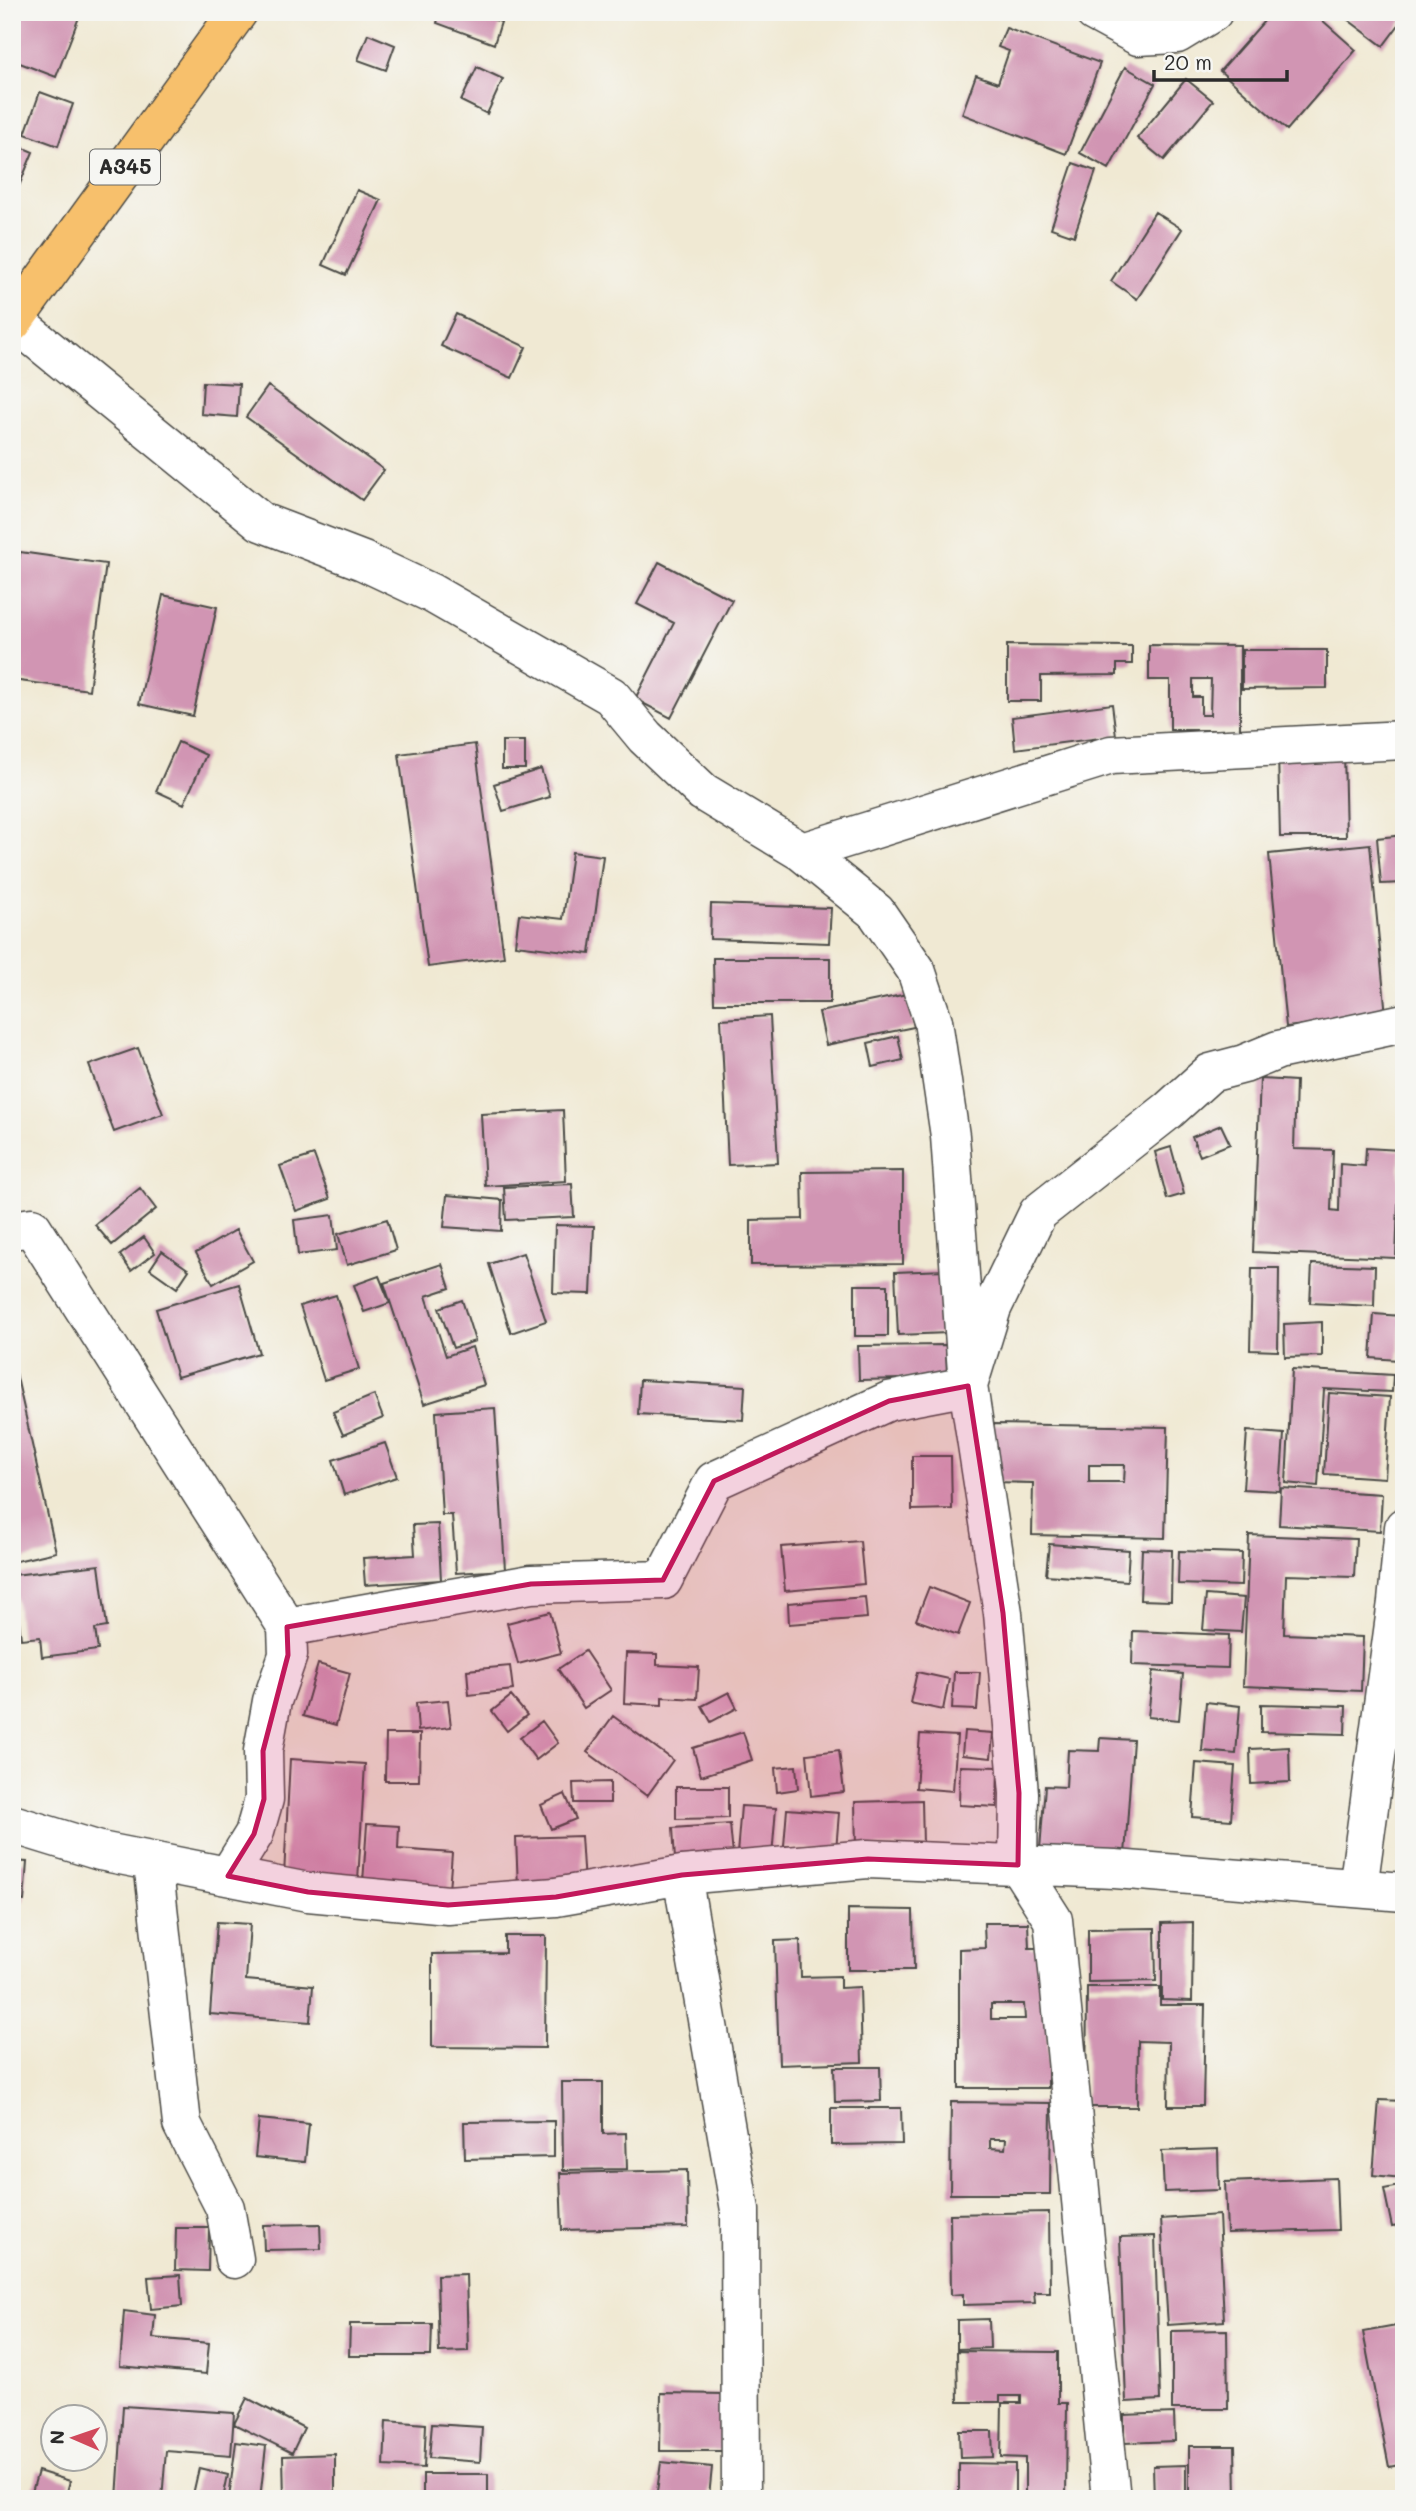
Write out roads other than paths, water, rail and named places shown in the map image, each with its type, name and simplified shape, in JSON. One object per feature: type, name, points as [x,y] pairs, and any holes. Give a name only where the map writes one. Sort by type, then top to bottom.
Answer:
[{"type":"highway","name":"A345","points":[[13,322],[238,12]]},
{"type":"street","points":[[1094,12],[1138,36],[1177,34],[1213,12]]},
{"type":"street","points":[[13,322],[261,522],[363,561],[430,593],[611,696],[645,737],[703,792],[802,852],[876,912],[916,970],[933,1021],[950,1136],[968,1386],[1003,1613],[1019,1793],[1018,1865],[1053,1920],[1111,2499]]},
{"type":"street","points":[[802,852],[1111,755],[1404,740]]},
{"type":"street","points":[[968,1386],[992,1308],[1038,1213],[1169,1110],[1210,1073],[1244,1064],[1278,1050],[1404,1023]]},
{"type":"street","points":[[12,1230],[32,1227],[287,1626],[288,1655],[272,1701],[263,1751],[264,1799],[254,1834],[228,1876]]},
{"type":"street","points":[[287,1626],[531,1584],[663,1580],[714,1481],[890,1401],[968,1386]]},
{"type":"street","points":[[1358,1888],[1397,1602],[1404,1527]]},
{"type":"street","points":[[12,1824],[100,1852],[307,1892],[449,1905],[556,1897],[682,1875],[868,1859],[1115,1869],[1404,1892]]},
{"type":"street","points":[[153,1862],[182,2124],[225,2208],[234,2259]]},
{"type":"street","points":[[682,1875],[740,2210],[741,2499]]}]
